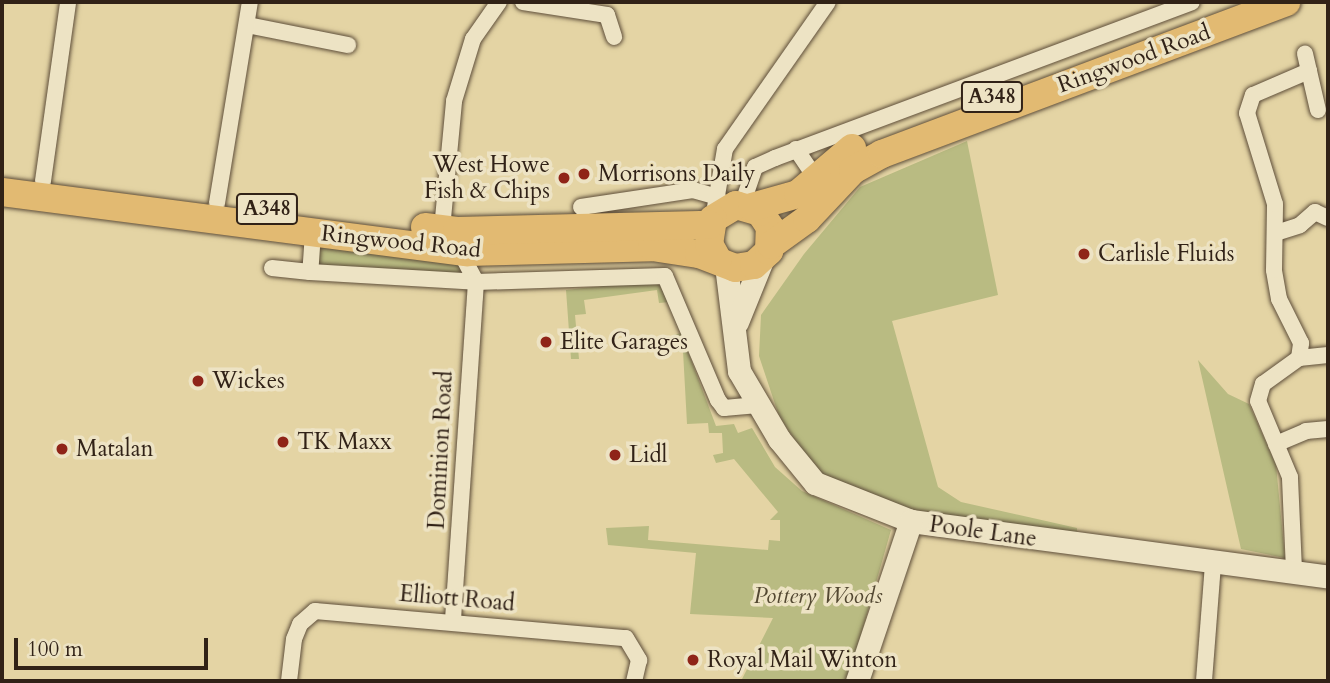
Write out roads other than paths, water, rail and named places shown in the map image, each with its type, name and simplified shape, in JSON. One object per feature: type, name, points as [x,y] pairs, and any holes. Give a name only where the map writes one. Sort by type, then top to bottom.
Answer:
[{"type":"highway","name":"Ringwood Road","points":[[746,200],[785,200],[816,179],[857,144],[1244,2]]},
{"type":"highway","name":"Ringwood Road","points":[[766,253],[807,219],[853,170],[882,154],[1286,2]]},
{"type":"highway","name":"Ringwood Road","points":[[2,176],[217,203],[518,253],[623,245],[722,263]]},
{"type":"highway","name":"Ringwood Road","points":[[2,192],[313,233],[445,239],[649,213],[714,214]]},
{"type":"highway","points":[[746,200],[766,219],[766,253],[745,268],[722,263],[709,244],[714,214],[746,200]]},
{"type":"street","points":[[43,181],[68,2]]},
{"type":"street","points":[[217,203],[250,2]]},
{"type":"street","points":[[476,282],[464,259],[445,239],[454,101],[473,39],[499,2]]},
{"type":"street","points":[[523,2],[607,15],[614,37]]},
{"type":"street","points":[[714,214],[724,149],[828,2]]},
{"type":"street","name":"Ringwood Road","points":[[746,200],[755,167],[796,149],[1192,2]]},
{"type":"street","points":[[247,25],[348,45]]},
{"type":"street","points":[[1304,53],[1318,110]]},
{"type":"street","points":[[1299,358],[1301,343],[1283,310],[1276,285],[1276,233],[1272,188],[1248,106],[1261,90],[1308,71]]},
{"type":"street","points":[[796,149],[816,179]]},
{"type":"street","points":[[721,177],[746,200]]},
{"type":"street","name":"Ringwood Road","points":[[581,207],[649,213]]},
{"type":"street","points":[[1276,233],[1300,225],[1315,212],[1328,218]]},
{"type":"street","points":[[310,272],[313,233]]},
{"type":"street","points":[[476,282],[486,268],[518,253]]},
{"type":"street","points":[[732,334],[766,253]]},
{"type":"street","name":"Poole Lane","points":[[722,263],[733,296],[732,334],[739,371],[758,405],[816,483],[911,521],[1213,565],[1294,570],[1328,577]]},
{"type":"street","points":[[272,268],[476,282],[665,276],[718,400],[724,408],[758,405]]},
{"type":"street","name":"Dominion Road","points":[[453,621],[476,282]]},
{"type":"street","points":[[1294,570],[1290,477],[1258,401],[1261,390],[1299,358],[1328,355]]},
{"type":"street","points":[[1276,444],[1306,431],[1328,429]]},
{"type":"street","points":[[857,681],[911,521]]},
{"type":"street","points":[[1204,681],[1213,565]]},
{"type":"street","name":"Elliott Road","points":[[289,681],[294,639],[300,624],[315,611],[626,638],[639,660],[634,681]]},
{"type":"place","name":"Morrisons Daily","points":[[584,174]]},
{"type":"place","name":"West Howe Fish & Chips","points":[[564,178]]},
{"type":"place","name":"Carlisle Fluids","points":[[1084,254]]},
{"type":"place","name":"Elite Garages","points":[[546,342]]},
{"type":"place","name":"Wickes","points":[[198,381]]},
{"type":"place","name":"TK Maxx","points":[[283,442]]},
{"type":"place","name":"Matalan","points":[[62,449]]},
{"type":"place","name":"Lidl","points":[[615,455]]},
{"type":"place","name":"Royal Mail Winton","points":[[693,660]]},
{"type":"park label","name":"Pottery Woods","points":[[818,596]]}]
